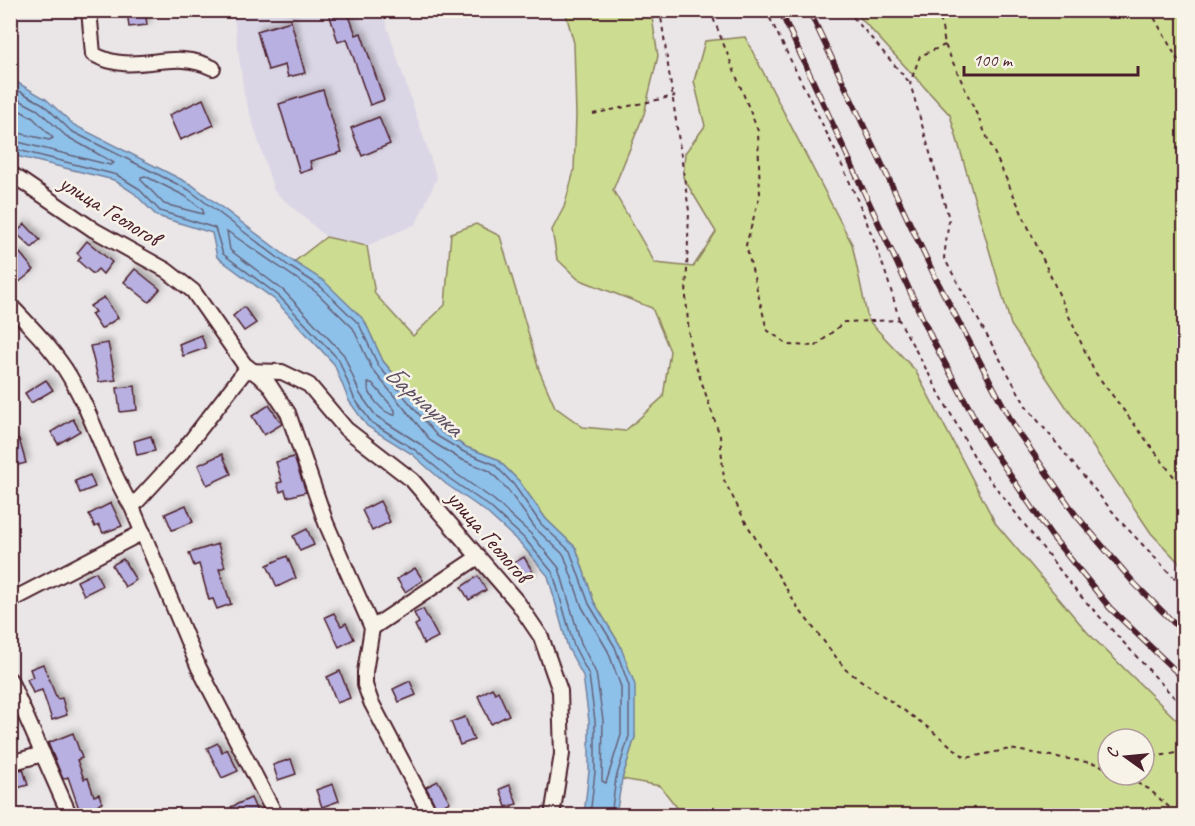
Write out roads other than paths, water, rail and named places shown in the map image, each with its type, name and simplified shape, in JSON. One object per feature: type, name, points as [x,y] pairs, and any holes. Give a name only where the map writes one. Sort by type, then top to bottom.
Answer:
[{"type":"street","points":[[88,10],[93,54],[106,61],[131,65],[181,58],[198,60],[213,68]]},
{"type":"street","name":"улица Геологов","points":[[10,173],[94,230],[166,270],[193,291],[244,364],[268,383],[288,413],[326,523],[372,628]]},
{"type":"street","points":[[10,306],[41,336],[66,371],[120,487],[132,507],[200,668],[276,816]]},
{"type":"street","points":[[132,507],[179,456],[238,376],[245,371],[253,370]]},
{"type":"street","name":"улица Геологов","points":[[253,370],[282,372],[309,385],[346,429],[412,480],[518,603],[541,637],[554,669],[562,712],[562,754],[552,816]]},
{"type":"street","points":[[10,601],[143,532]]},
{"type":"street","points":[[431,816],[385,732],[365,685],[372,628],[478,557]]},
{"type":"street","points":[[10,680],[70,816]]},
{"type":"street","points":[[10,763],[43,754]]},
{"type":"water","points":[[11,79],[46,99],[74,125],[192,185],[294,262],[324,281],[364,320],[383,361],[441,432],[466,447],[497,459],[519,481],[546,519],[576,548],[594,602],[620,645],[635,685],[635,737],[622,779],[616,815],[584,815],[589,771],[589,721],[583,676],[568,648],[548,576],[521,544],[485,511],[446,484],[412,454],[367,426],[349,401],[334,364],[275,300],[217,257],[212,233],[157,216],[134,193],[114,180],[16,156],[11,152]]},
{"type":"railway","points":[[780,10],[933,341],[988,443],[1051,535],[1110,608],[1184,679]]},
{"type":"railway","points":[[809,10],[937,281],[1014,426],[1075,514],[1134,583],[1184,633]]},
{"type":"water label","name":"Барнаулка","points":[[424,400]]}]
